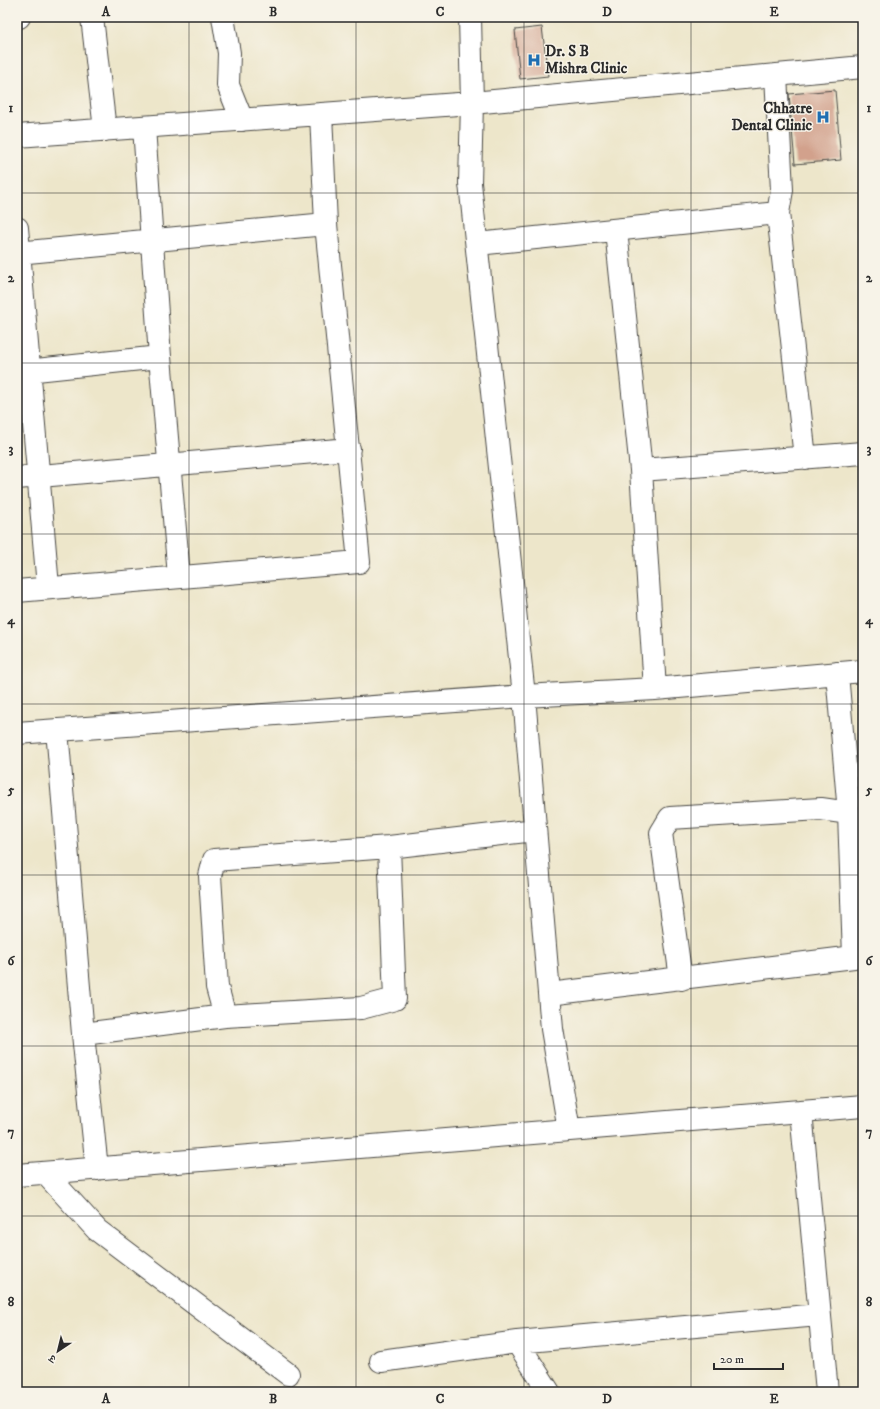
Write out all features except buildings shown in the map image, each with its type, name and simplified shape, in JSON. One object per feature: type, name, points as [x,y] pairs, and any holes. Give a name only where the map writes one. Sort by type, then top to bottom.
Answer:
[{"type":"street","points":[[92,17],[105,130]]},
{"type":"street","points":[[223,17],[229,53],[228,85],[242,120]]},
{"type":"street","points":[[470,17],[472,103],[470,183],[524,696],[552,1029],[569,1130]]},
{"type":"street","points":[[17,136],[472,103],[863,67]]},
{"type":"street","points":[[776,75],[782,190],[778,213],[805,458]]},
{"type":"street","points":[[17,591],[179,576],[359,562],[326,224],[321,114]]},
{"type":"street","points":[[144,127],[160,357],[179,576]]},
{"type":"street","points":[[477,244],[778,213]]},
{"type":"street","points":[[18,252],[326,224]]},
{"type":"street","points":[[17,228],[24,371],[40,476],[48,588]]},
{"type":"street","points":[[616,230],[641,470],[655,689]]},
{"type":"street","points":[[24,371],[160,357]]},
{"type":"street","points":[[17,478],[349,449]]},
{"type":"street","points":[[641,470],[863,453]]},
{"type":"street","points":[[17,733],[524,696],[655,689],[863,671]]},
{"type":"street","points":[[549,994],[854,957],[849,813],[837,673]]},
{"type":"street","points":[[57,730],[83,1034],[98,1169]]},
{"type":"street","points":[[681,979],[661,833],[670,818],[821,809],[849,813]]},
{"type":"street","points":[[225,1016],[217,987],[210,876],[214,860],[389,847],[535,830]]},
{"type":"street","points":[[83,1034],[225,1016],[361,1008],[395,999],[389,847]]},
{"type":"street","points":[[17,1175],[863,1106]]},
{"type":"street","points":[[801,1111],[826,1392]]},
{"type":"street","points":[[45,1173],[98,1230],[288,1374]]},
{"type":"street","points":[[382,1361],[516,1342],[820,1315]]},
{"type":"street","points":[[516,1342],[549,1392]]},
{"type":"place","name":"Dr. S B Mishra Clinic","points":[[534,60]]},
{"type":"place","name":"Chhatre Dental Clinic","points":[[823,117]]}]
